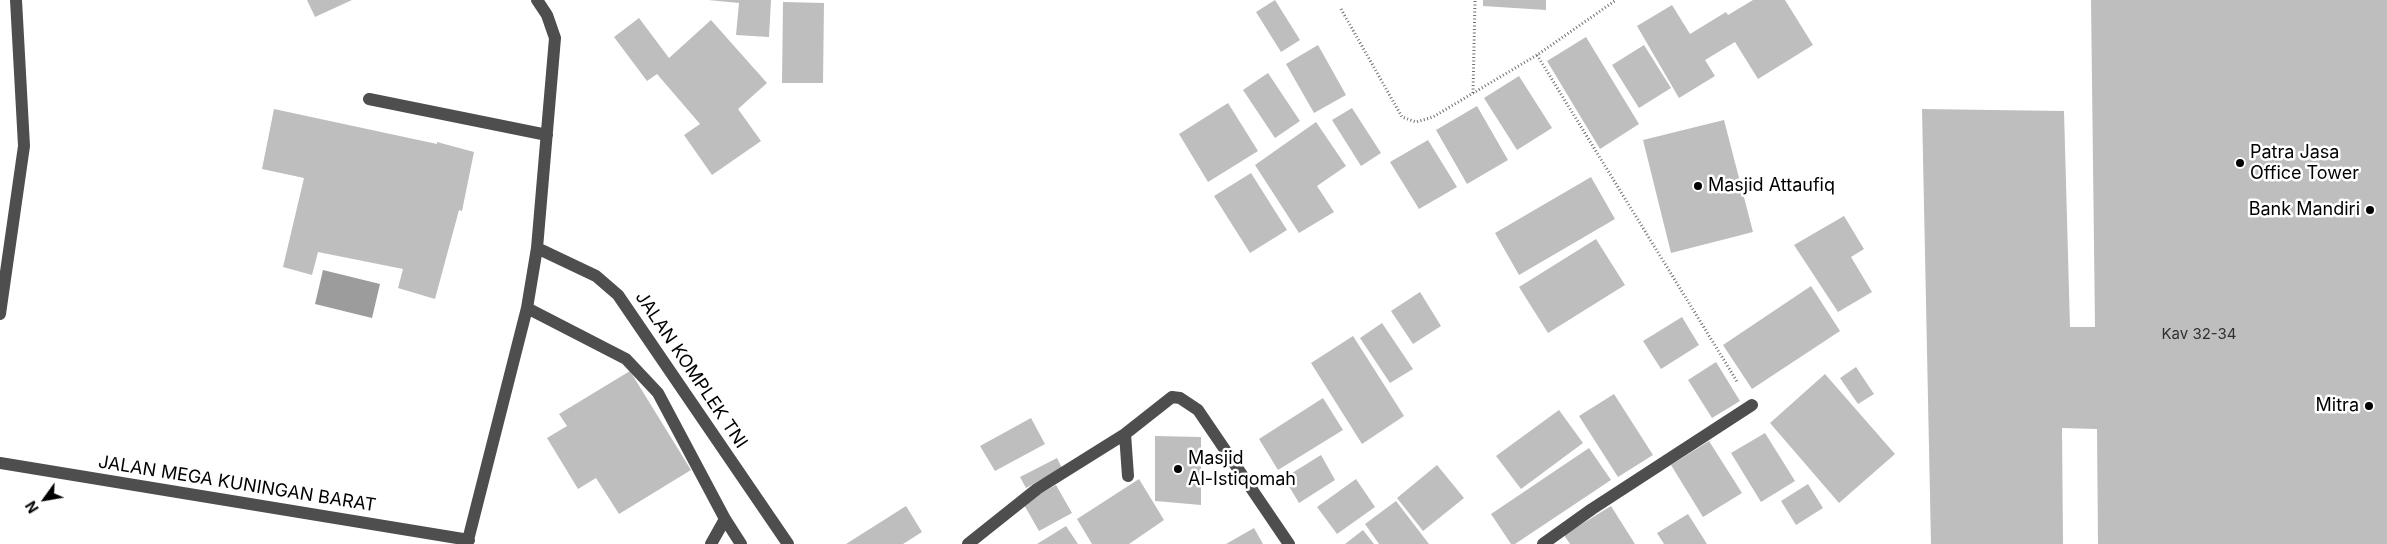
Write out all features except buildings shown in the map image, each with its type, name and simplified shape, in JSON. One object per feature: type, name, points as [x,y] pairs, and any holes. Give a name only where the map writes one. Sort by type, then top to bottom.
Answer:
[{"type":"street","points":[[0,314],[24,146],[16,0]]},
{"type":"street","points":[[468,542],[527,308],[538,248],[555,38],[548,15],[537,0]]},
{"type":"street","points":[[369,99],[547,135]]},
{"type":"street","name":"JALAN KOMPLEK TNI","points":[[538,248],[596,276],[618,294],[788,544]]},
{"type":"street","points":[[527,308],[626,359],[658,393],[741,544]]},
{"type":"street","points":[[968,544],[1037,489],[1125,434],[1172,397],[1180,398],[1198,410],[1289,544]]},
{"type":"street","points":[[1543,544],[1592,509],[1752,405]]},
{"type":"street","points":[[1125,434],[1128,476]]},
{"type":"street","name":"JALAN MEGA KUNINGAN BARAT","points":[[0,463],[468,542]]},
{"type":"street","points":[[711,544],[726,519]]},
{"type":"path","points":[[1473,93],[1475,0]]},
{"type":"path","points":[[1341,9],[1402,117],[1416,122],[1433,117],[1537,55],[1616,0]]},
{"type":"path","points":[[1537,55],[1752,405]]},
{"type":"shaded area","points":[[323,270],[380,284],[372,318],[315,304]]},
{"type":"place","name":"Patra Jasa Office Tower","points":[[2240,163]]},
{"type":"place","name":"Masjid Attaufiq","points":[[1698,186]]},
{"type":"place","name":"Bank Mandiri","points":[[2370,210]]},
{"type":"place","name":"Mitra","points":[[2369,406]]},
{"type":"place","name":"Masjid Al-Istiqomah","points":[[1178,469]]}]
